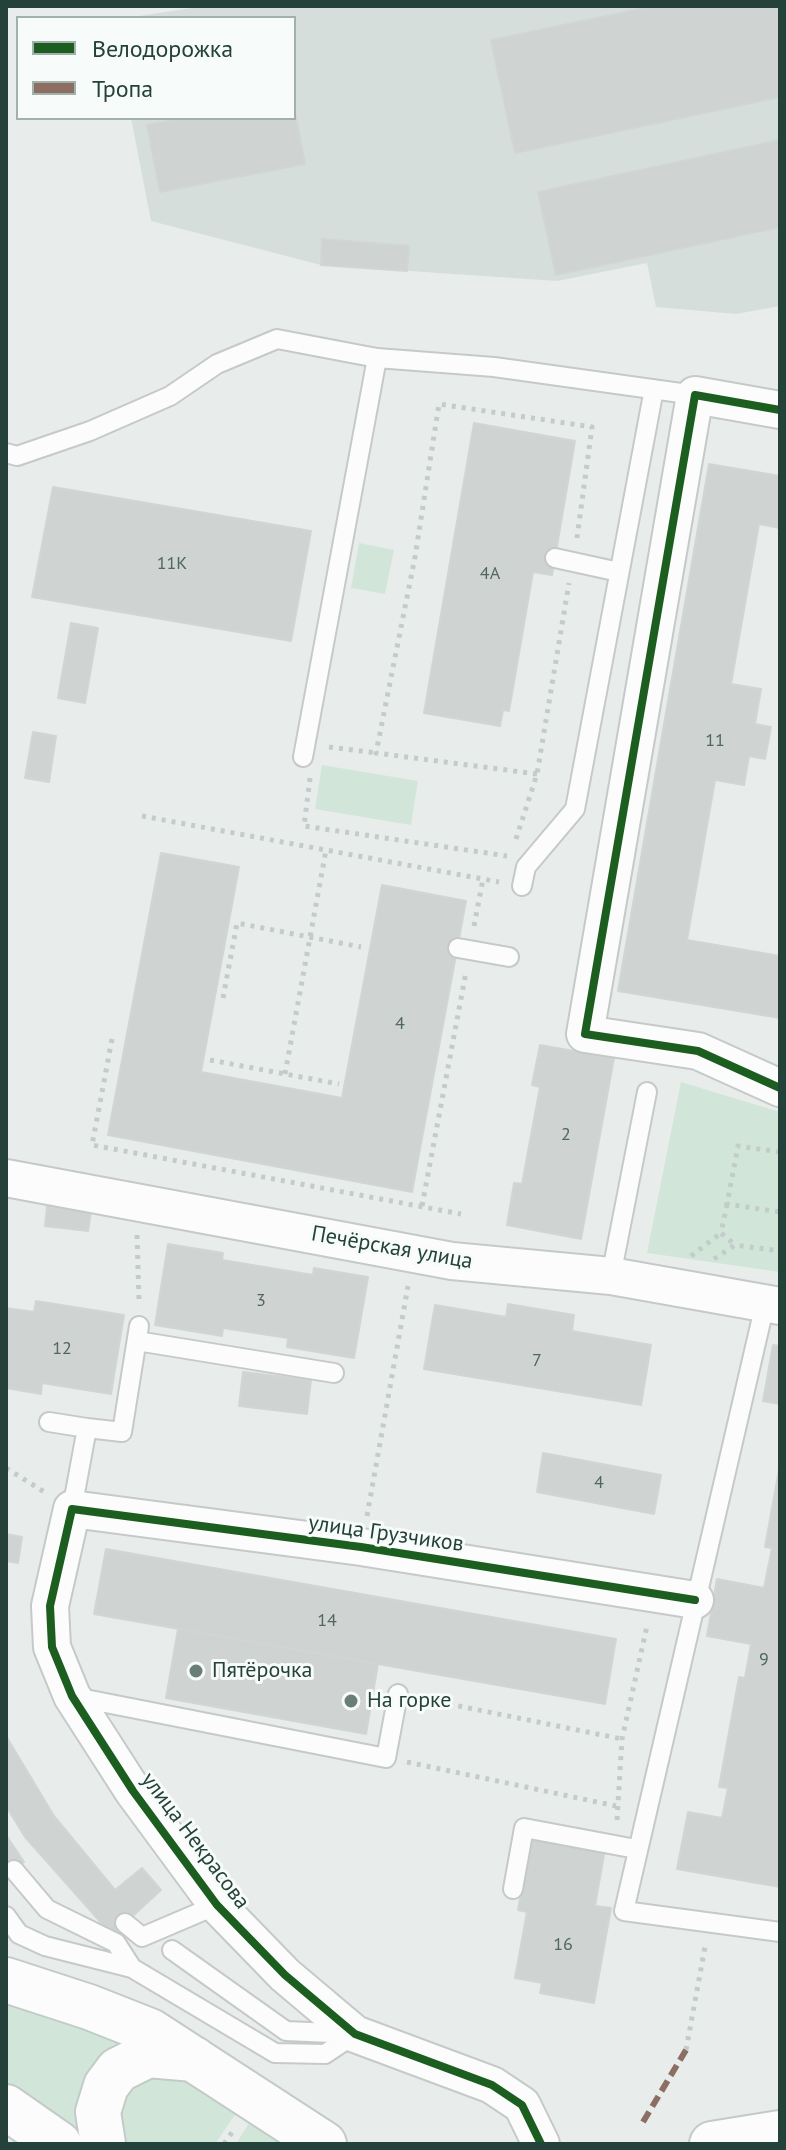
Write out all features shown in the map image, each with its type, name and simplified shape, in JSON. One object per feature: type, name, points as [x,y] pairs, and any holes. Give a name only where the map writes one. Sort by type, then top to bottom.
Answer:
[{"type":"street","points":[[780,410],[695,395],[585,1034],[698,1051],[780,1088]]},
{"type":"street","name":"Печёрская улица","points":[[6,1178],[452,1261],[611,1276],[772,1305]]},
{"type":"street","name":"улица Грузчиков","points":[[72,1509],[361,1547],[695,1600]]},
{"type":"street","name":"улица Некрасова","points":[[72,1509],[50,1606],[52,1647],[72,1696],[133,1791],[217,1905],[285,1975],[355,2034],[492,2085],[522,2105],[541,2144]]},
{"type":"street","points":[[6,1980],[150,2031],[324,2144]]},
{"type":"street","points":[[103,2144],[98,2112],[106,2086],[118,2070],[148,2055],[194,2059]]},
{"type":"street","points":[[6,2107],[59,2144]]},
{"type":"street","points":[[712,2144],[780,2133]]},
{"type":"lane","points":[[6,453],[17,456],[90,431],[170,396],[217,364],[277,339],[377,358],[494,367],[695,395]]},
{"type":"lane","points":[[308,749],[377,358]]},
{"type":"lane","points":[[522,886],[526,867],[575,809],[654,389]]},
{"type":"lane","points":[[564,561],[619,572]]},
{"type":"lane","points":[[464,949],[509,957]]},
{"type":"lane","points":[[611,1276],[647,1092]]},
{"type":"lane","points":[[772,1305],[695,1600],[624,1911],[780,1932]]},
{"type":"lane","points":[[49,1422],[122,1432],[138,1334],[334,1373]]},
{"type":"lane","points":[[72,1509],[87,1428]]},
{"type":"lane","points":[[72,1696],[386,1758],[398,1694]]},
{"type":"lane","points":[[513,1889],[524,1828],[636,1849]]},
{"type":"lane","points":[[14,1870],[47,1909],[116,1943],[132,1968]]},
{"type":"lane","points":[[125,1923],[142,1937],[217,1905]]},
{"type":"lane","points":[[6,1916],[19,1934],[45,1946],[132,1968],[275,2053],[325,2054],[355,2034]]},
{"type":"lane","points":[[172,1950],[286,2031],[355,2034]]},
{"type":"path","points":[[376,753],[415,557],[439,404],[592,427],[564,561],[537,774],[515,842]]},
{"type":"path","points":[[142,816],[502,883],[511,856],[304,826],[308,749],[376,753],[537,774]]},
{"type":"path","points":[[285,1074],[326,850]]},
{"type":"path","points":[[422,1206],[464,949],[483,879]]},
{"type":"path","points":[[223,998],[237,923],[361,947]]},
{"type":"path","points":[[112,1039],[92,1145],[461,1214]]},
{"type":"path","points":[[210,1060],[339,1084]]},
{"type":"path","points":[[691,1256],[721,1233],[738,1146],[780,1152]]},
{"type":"path","points":[[137,1202],[138,1334]]},
{"type":"path","points":[[727,1204],[780,1212]]},
{"type":"path","points":[[721,1233],[735,1245],[780,1251]]},
{"type":"path","points":[[679,1254],[713,1260],[735,1245]]},
{"type":"path","points":[[361,1547],[414,1254]]},
{"type":"path","points":[[6,1468],[72,1509]]},
{"type":"path","points":[[616,1820],[622,1739],[654,1593]]},
{"type":"path","points":[[398,1694],[622,1739]]},
{"type":"path","points":[[386,1758],[617,1806]]},
{"type":"path","points":[[686,2050],[709,1923]]},
{"type":"shaded area","points":[[205,6],[780,6],[780,306],[736,314],[656,307],[647,263],[557,281],[321,265],[151,221],[131,120],[296,120],[296,16],[139,16]]},
{"type":"green space","points":[[359,543],[394,550],[385,594],[351,588]]},
{"type":"green space","points":[[322,765],[418,781],[411,825],[315,809]]},
{"type":"green space","points":[[681,1082],[780,1112],[780,1272],[647,1253]]},
{"type":"green space","points":[[6,1999],[135,2045],[84,2138],[6,2086]]},
{"type":"green space","points":[[141,2072],[182,2077],[239,2109],[215,2144],[125,2144],[116,2129],[123,2085]]},
{"type":"green space","points":[[251,2120],[288,2144],[236,2144]]},
{"type":"building","points":[[654,6],[780,6],[780,97],[515,153],[491,40]]},
{"type":"building","points":[[296,117],[305,164],[160,192],[147,125],[173,120],[296,120]]},
{"type":"building","points":[[780,140],[780,227],[556,275],[538,192]]},
{"type":"building","points":[[322,239],[409,246],[407,271],[321,265]]},
{"type":"building","points":[[474,423],[575,441],[552,575],[533,572],[509,711],[503,710],[500,726],[424,713]]},
{"type":"building","points":[[709,464],[780,476],[780,528],[759,524],[731,684],[761,689],[755,724],[771,727],[765,759],[749,756],[744,785],[715,780],[687,940],[780,956],[780,1018],[618,991]]},
{"type":"building","points":[[53,487],[311,531],[291,641],[32,597]]},
{"type":"building","points":[[71,623],[98,628],[85,703],[58,698]]},
{"type":"building","points":[[33,732],[56,736],[49,782],[25,778]]},
{"type":"building","points":[[161,853],[239,867],[201,1072],[342,1098],[382,885],[466,901],[412,1192],[108,1135]]},
{"type":"building","points":[[540,1045],[614,1058],[581,1239],[507,1225],[514,1183],[522,1184],[540,1087],[532,1085]]},
{"type":"building","points":[[47,1206],[91,1211],[88,1231],[45,1226]]},
{"type":"building","points":[[168,1244],[223,1253],[222,1260],[313,1275],[314,1268],[368,1277],[354,1358],[287,1347],[288,1338],[223,1328],[222,1336],[155,1325]]},
{"type":"building","points":[[36,1301],[124,1315],[111,1394],[42,1383],[41,1394],[6,1388],[6,1308],[34,1312]]},
{"type":"building","points":[[508,1304],[574,1315],[572,1331],[651,1345],[641,1405],[424,1369],[435,1305],[506,1317]]},
{"type":"building","points":[[773,1345],[780,1346],[780,1404],[763,1401]]},
{"type":"building","points":[[243,1372],[311,1380],[307,1414],[239,1406]]},
{"type":"building","points":[[543,1453],[661,1475],[654,1514],[537,1492]]},
{"type":"building","points":[[780,1464],[780,1887],[677,1869],[688,1812],[722,1818],[728,1788],[719,1787],[739,1677],[745,1678],[751,1644],[707,1636],[717,1579],[764,1588],[772,1548],[765,1547]]},
{"type":"building","points":[[6,1534],[22,1537],[18,1563],[6,1561]]},
{"type":"building","points":[[106,1549],[616,1639],[605,1704],[94,1614]]},
{"type":"building","points":[[178,1629],[378,1664],[366,1734],[166,1698]]},
{"type":"building","points":[[6,1736],[54,1816],[115,1890],[142,1868],[161,1890],[112,1935],[25,1837],[6,1806]]},
{"type":"building","points":[[6,1835],[24,1862],[6,1875]]},
{"type":"building","points":[[531,1836],[605,1849],[595,1906],[611,1908],[594,2003],[540,1993],[542,1983],[515,1978],[527,1912],[518,1910]]},
{"type":"marked path","points":[[643,2122],[686,2050]]},
{"type":"cycle path","points":[[780,410],[695,395],[585,1034],[698,1051],[780,1088]]},
{"type":"cycle path","points":[[541,2144],[522,2105],[492,2085],[355,2034],[285,1975],[217,1905],[133,1791],[72,1696],[52,1647],[50,1606],[72,1509],[361,1547],[695,1600]]},
{"type":"place","name":"Пятёрочка","points":[[196,1671]]},
{"type":"place","name":"На горке","points":[[351,1701]]}]
